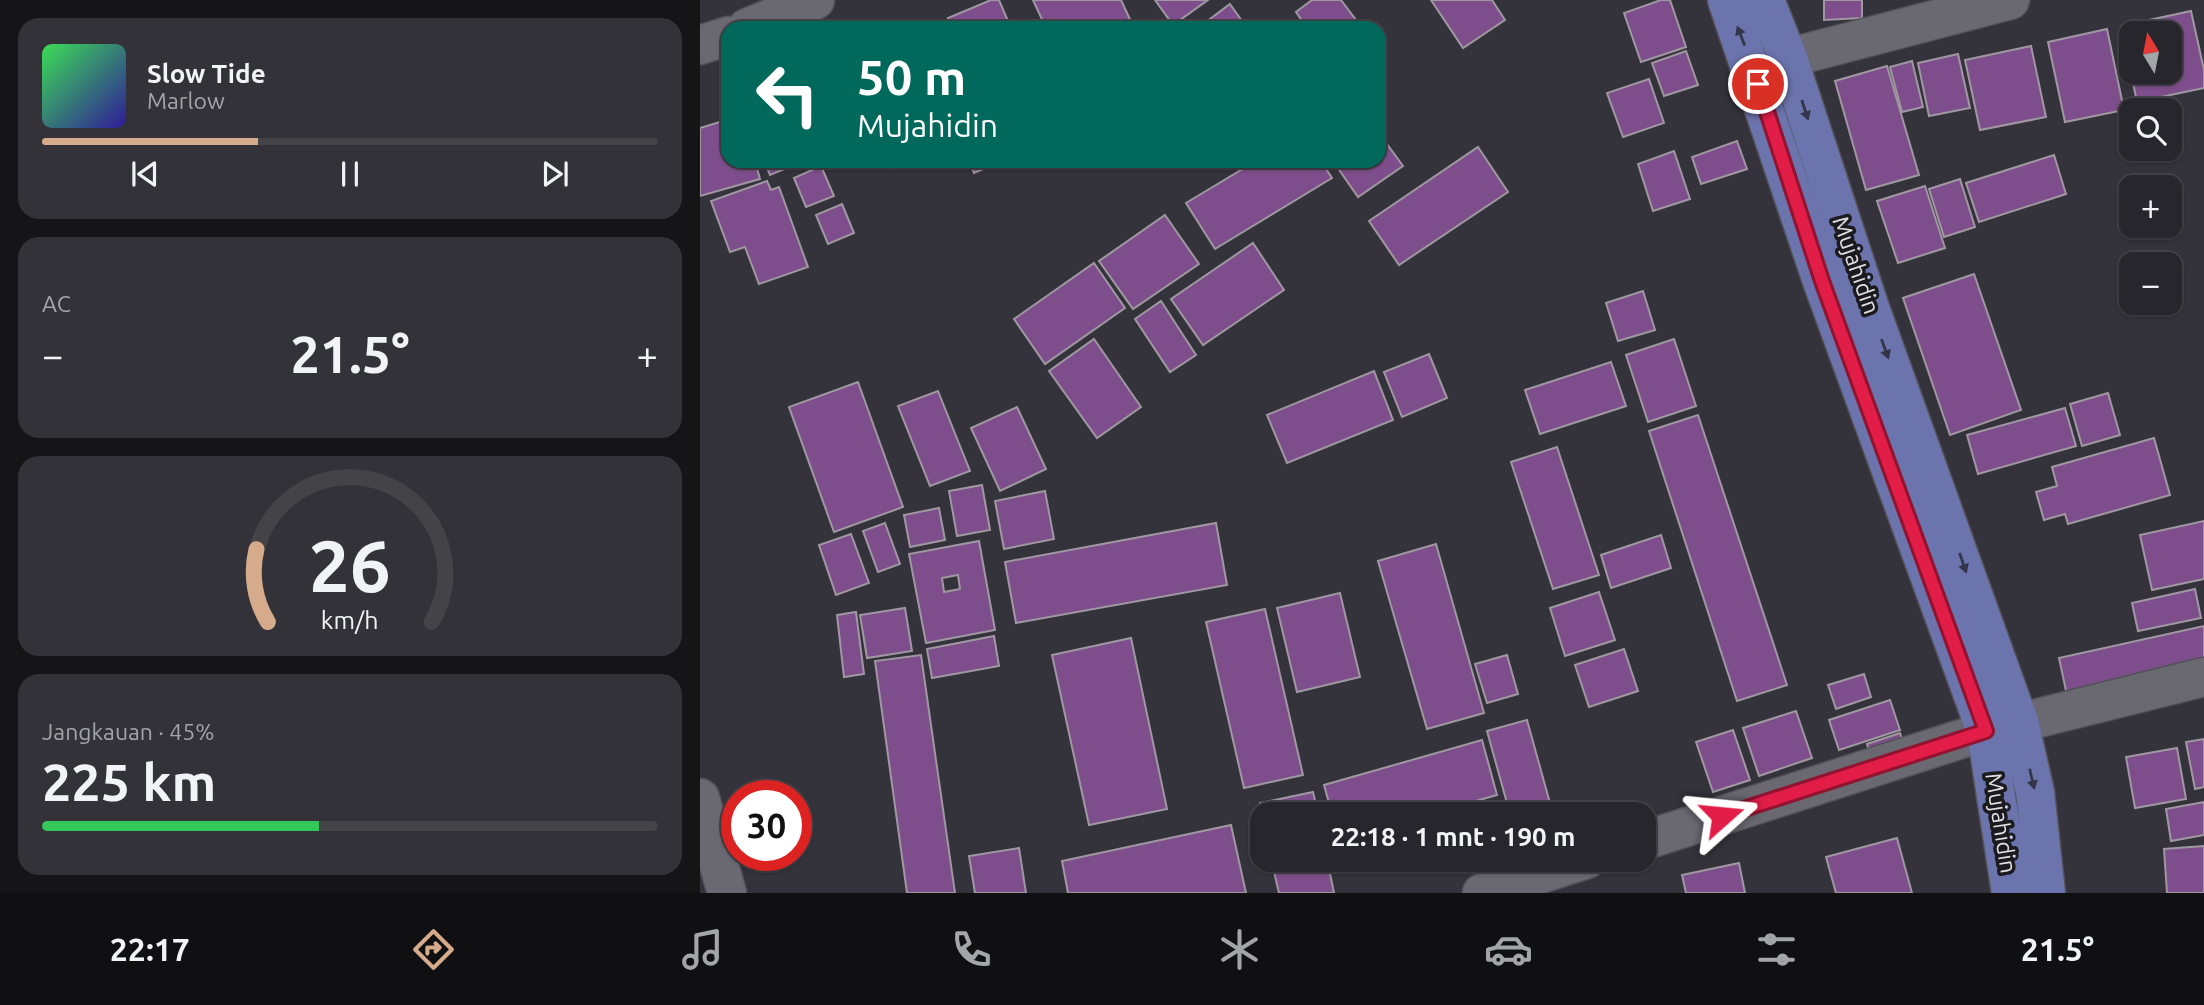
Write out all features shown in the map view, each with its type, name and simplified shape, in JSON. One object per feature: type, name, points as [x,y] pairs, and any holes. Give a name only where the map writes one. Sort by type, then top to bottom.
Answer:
[{"type":"main road","name":"Mujahidin","points":[[1727,0],[1822,281],[2002,727],[2035,792],[2046,893]]},
{"type":"main road","name":"Mujahidin","points":[[1765,0],[1788,58],[1870,308],[2002,727],[2011,893]]},
{"type":"street","points":[[764,21],[815,0]]},
{"type":"street","points":[[1788,58],[2010,0]]},
{"type":"street","points":[[700,45],[721,38]]},
{"type":"street","points":[[1656,837],[2002,727],[2204,677]]},
{"type":"street","points":[[700,798],[727,893]]},
{"type":"street","points":[[1482,893],[1547,872]]},
{"type":"building","points":[[991,0],[999,0],[1008,21],[949,21],[948,18]]},
{"type":"building","points":[[1033,0],[1121,0],[1131,21],[1043,21]]},
{"type":"building","points":[[1155,0],[1208,0],[1179,21],[1170,21]]},
{"type":"building","points":[[1312,0],[1341,0],[1357,21],[1302,21],[1296,12]]},
{"type":"building","points":[[1431,0],[1492,0],[1505,20],[1463,48]]},
{"type":"building","points":[[1661,0],[1670,0],[1686,47],[1641,62],[1624,13]]},
{"type":"building","points":[[1824,0],[1862,0],[1862,18],[1824,20]]},
{"type":"building","points":[[1230,4],[1242,21],[1207,21]]},
{"type":"building","points":[[2191,11],[2204,70],[2204,88],[2156,98],[2136,98],[2133,84],[2182,84],[2182,21],[2144,21]]},
{"type":"building","points":[[2107,29],[2121,98],[2119,98],[2119,111],[2065,122],[2048,42]]},
{"type":"building","points":[[2031,46],[2046,117],[1980,130],[1965,60]]},
{"type":"building","points":[[1686,51],[1698,85],[1664,96],[1652,63]]},
{"type":"building","points":[[1958,54],[1970,108],[1929,116],[1918,63]]},
{"type":"building","points":[[1912,61],[1923,107],[1902,112],[1890,67]]},
{"type":"building","points":[[1887,66],[1919,175],[1866,190],[1835,81]]},
{"type":"building","points":[[1649,79],[1664,123],[1623,137],[1607,93]]},
{"type":"building","points":[[721,122],[721,168],[757,168],[760,179],[700,196],[700,128]]},
{"type":"building","points":[[1737,141],[1747,169],[1701,184],[1692,157]]},
{"type":"building","points":[[1386,143],[1403,166],[1358,197],[1338,168],[1386,168]]},
{"type":"building","points":[[1478,147],[1508,192],[1399,265],[1369,221]]},
{"type":"building","points":[[1674,151],[1690,199],[1653,211],[1638,164]]},
{"type":"building","points":[[2054,155],[2066,194],[1979,222],[1966,183]]},
{"type":"building","points":[[767,168],[787,168],[770,175]]},
{"type":"building","points":[[822,168],[834,196],[806,207],[794,178]]},
{"type":"building","points":[[972,168],[986,168],[974,173]]},
{"type":"building","points":[[1244,168],[1326,168],[1332,178],[1215,249],[1186,203]]},
{"type":"building","points":[[1960,179],[1975,227],[1944,237],[1929,189]]},
{"type":"building","points":[[767,181],[771,190],[779,187],[808,267],[759,284],[745,247],[730,252],[711,201]]},
{"type":"building","points":[[1925,186],[1945,248],[1898,263],[1877,201]]},
{"type":"building","points":[[842,204],[854,233],[828,244],[816,215]]},
{"type":"building","points":[[1165,215],[1199,264],[1133,309],[1099,261]]},
{"type":"building","points":[[1253,243],[1284,290],[1203,345],[1171,299]]},
{"type":"building","points":[[1094,263],[1125,308],[1045,364],[1014,319]]},
{"type":"building","points":[[1974,274],[2021,410],[1950,435],[1903,298]]},
{"type":"building","points":[[1643,291],[1655,330],[1618,341],[1606,303]]},
{"type":"building","points":[[1161,301],[1196,355],[1170,372],[1135,319]]},
{"type":"building","points":[[1094,339],[1141,407],[1097,438],[1049,371]]},
{"type":"building","points":[[1674,339],[1696,406],[1648,422],[1626,355]]},
{"type":"building","points":[[1429,354],[1447,398],[1402,417],[1384,372]]},
{"type":"building","points":[[1611,362],[1626,406],[1540,434],[1525,390]]},
{"type":"building","points":[[1374,371],[1393,420],[1287,463],[1267,415]]},
{"type":"building","points":[[858,382],[903,507],[834,532],[789,407]]},
{"type":"building","points":[[938,391],[970,471],[930,486],[898,406]]},
{"type":"building","points":[[2108,393],[2120,435],[2082,446],[2070,404]]},
{"type":"building","points":[[1017,407],[1046,469],[1000,491],[971,428]]},
{"type":"building","points":[[2065,408],[2076,446],[1978,474],[1967,435]]},
{"type":"building","points":[[1698,415],[1787,685],[1737,701],[1649,431]]},
{"type":"building","points":[[2154,438],[2170,495],[2068,524],[2065,514],[2044,520],[2036,492],[2057,486],[2052,467]]},
{"type":"building","points":[[1557,447],[1599,575],[1553,589],[1511,462]]},
{"type":"building","points":[[982,485],[990,530],[957,536],[949,491]]},
{"type":"building","points":[[1045,491],[1054,539],[1004,549],[995,501]]},
{"type":"building","points":[[939,508],[945,540],[910,547],[904,515]]},
{"type":"building","points":[[2204,521],[2204,579],[2152,590],[2140,535]]},
{"type":"building","points":[[885,523],[900,564],[878,572],[863,531]]},
{"type":"building","points":[[1216,523],[1227,585],[1016,623],[1005,562]]},
{"type":"building","points":[[851,534],[869,583],[836,595],[819,545]]},
{"type":"building","points":[[1661,535],[1671,568],[1611,588],[1601,555]]},
{"type":"building","points":[[979,541],[995,630],[926,643],[909,554]],"holes":[[[958,575],[960,589],[944,592],[942,578]]]},
{"type":"building","points":[[1436,544],[1484,713],[1427,729],[1378,561]]},
{"type":"building","points":[[2195,589],[2201,618],[2138,631],[2132,603]]},
{"type":"building","points":[[1599,592],[1615,640],[1565,656],[1550,608]]},
{"type":"building","points":[[1340,593],[1360,677],[1297,692],[1277,608]]},
{"type":"building","points":[[905,608],[912,651],[867,658],[860,615]]},
{"type":"building","points":[[1265,609],[1303,775],[1244,788],[1206,622]]},
{"type":"building","points":[[856,612],[864,674],[844,677],[837,615]]},
{"type":"building","points":[[2204,626],[2204,671],[2068,700],[2059,658]]},
{"type":"building","points":[[994,636],[999,666],[932,678],[927,649]]},
{"type":"building","points":[[1131,638],[1167,809],[1089,825],[1052,655]]},
{"type":"building","points":[[1624,649],[1638,691],[1589,707],[1575,665]]},
{"type":"building","points":[[921,655],[955,893],[907,893],[875,661]]},
{"type":"building","points":[[1507,655],[1518,694],[1487,703],[1475,664]]},
{"type":"building","points":[[1864,674],[1871,697],[1836,709],[1828,685]]},
{"type":"building","points":[[1890,700],[1900,730],[1839,750],[1829,720]]},
{"type":"building","points":[[1796,711],[1812,758],[1759,776],[1743,728]]},
{"type":"building","points":[[1527,720],[1550,802],[1507,802],[1487,731]]},
{"type":"building","points":[[1733,730],[1750,780],[1713,792],[1696,742]]},
{"type":"building","points":[[1900,733],[1906,750],[1872,761],[1867,744]]},
{"type":"building","points":[[2204,739],[2204,787],[2195,789],[2186,742]]},
{"type":"building","points":[[1482,740],[1497,795],[1472,802],[1329,802],[1324,785]]},
{"type":"building","points":[[2177,748],[2186,799],[2135,808],[2126,757]]},
{"type":"building","points":[[1313,792],[1315,802],[1265,802]]},
{"type":"building","points":[[2204,802],[2204,835],[2171,841],[2166,809]]},
{"type":"building","points":[[1231,825],[1246,893],[1068,893],[1062,861]]},
{"type":"building","points":[[1897,838],[1912,893],[1836,893],[1826,857]]},
{"type":"building","points":[[2204,846],[2204,893],[2167,893],[2164,849]]},
{"type":"building","points":[[1019,848],[1026,893],[975,893],[969,856]]},
{"type":"building","points":[[1739,863],[1745,893],[1686,893],[1682,875]]},
{"type":"building","points":[[1274,872],[1330,872],[1334,893],[1279,893]]},
{"type":"route","points":[[1722,816],[1986,731],[1940,598],[1822,281],[1758,84]]}]
